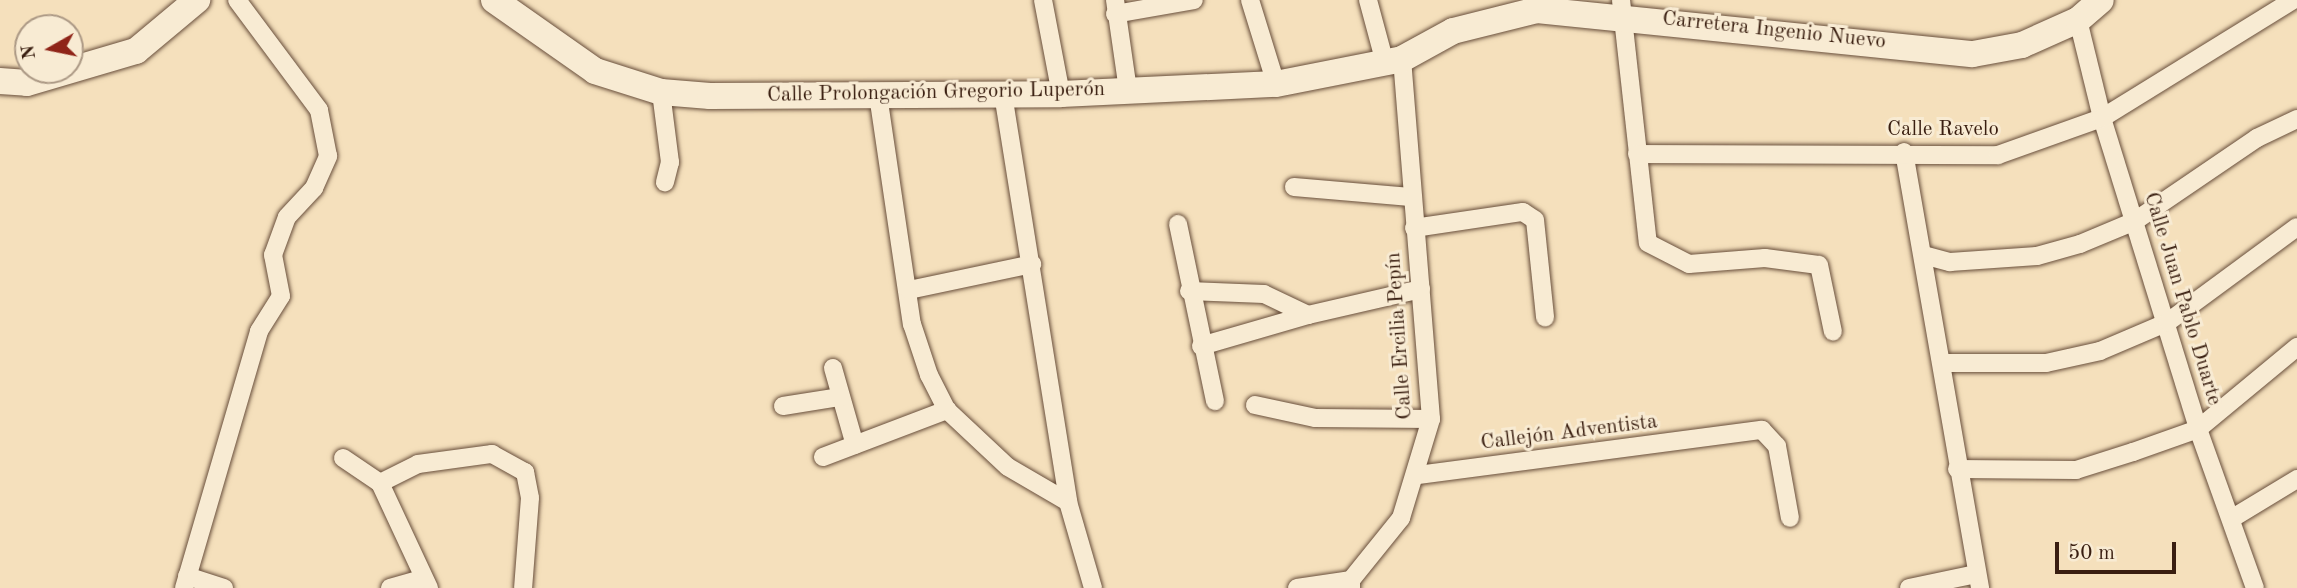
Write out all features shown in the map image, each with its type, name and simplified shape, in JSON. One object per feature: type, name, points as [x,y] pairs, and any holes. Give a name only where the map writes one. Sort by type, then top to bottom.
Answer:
[{"type":"street","points":[[0,81],[27,83],[136,51],[197,0]]},
{"type":"street","points":[[224,588],[186,582],[259,331],[281,296],[273,255],[287,217],[314,188],[328,156],[319,110],[237,0]]},
{"type":"street","name":"Calle Prolongación Gregorio Luperón","points":[[494,0],[595,71],[661,92],[878,96],[1060,94],[1276,84],[1394,61]]},
{"type":"street","points":[[1042,0],[1060,94]]},
{"type":"street","points":[[1128,90],[1115,7],[1194,0]]},
{"type":"street","points":[[1250,0],[1276,84]]},
{"type":"street","name":"Calle Ercilia Pepín","points":[[1351,584],[1381,551],[1418,475],[1431,419],[1415,228],[1394,61],[1368,0]]},
{"type":"street","name":"Carretera Ingenio Nuevo","points":[[1394,61],[1453,31],[1510,13],[1620,8],[1973,54],[2022,45],[2078,20],[2101,0]]},
{"type":"street","name":"Calle Ravelo","points":[[1637,154],[1904,152],[1998,155],[2102,118],[2293,0]]},
{"type":"street","points":[[1620,8],[1648,243],[1658,254],[1689,264],[1765,258],[1819,265],[1833,332]]},
{"type":"street","name":"Calle Juan Pablo Duarte","points":[[2078,20],[2102,118],[2168,322],[2197,429],[2255,588]]},
{"type":"street","points":[[661,92],[670,162],[665,182]]},
{"type":"street","points":[[1003,94],[1068,502],[1093,588]]},
{"type":"street","points":[[878,96],[912,324],[947,410],[1008,467],[1068,502]]},
{"type":"street","points":[[1927,256],[1950,262],[2037,257],[2135,221],[2257,138],[2297,119]]},
{"type":"street","points":[[1904,152],[1927,256],[1957,469],[1978,581],[1909,588]]},
{"type":"street","points":[[1294,187],[1411,197]]},
{"type":"street","points":[[1415,228],[1523,212],[1535,220],[1540,244],[1545,317]]},
{"type":"street","points":[[1178,224],[1200,346],[1215,401]]},
{"type":"street","points":[[1944,363],[2046,363],[2099,351],[2168,322],[2297,227]]},
{"type":"street","points":[[909,290],[1032,264]]},
{"type":"street","points":[[1200,346],[1308,315],[1421,289]]},
{"type":"street","points":[[1189,291],[1264,295],[1308,315]]},
{"type":"street","points":[[1957,469],[2076,470],[2197,429],[2297,347]]},
{"type":"street","points":[[833,368],[855,445]]},
{"type":"street","points":[[783,406],[840,397]]},
{"type":"street","points":[[1255,405],[1315,418],[1431,419]]},
{"type":"street","points":[[823,457],[947,410]]},
{"type":"street","name":"Callejón Adventista","points":[[1418,475],[1762,430],[1773,435],[1790,518]]},
{"type":"street","points":[[380,483],[418,464],[492,454],[525,472],[530,498],[523,588]]},
{"type":"street","points":[[343,458],[380,483],[427,583],[390,588]]},
{"type":"street","points":[[2231,519],[2297,479]]},
{"type":"street","points":[[1297,588],[1351,584]]}]
